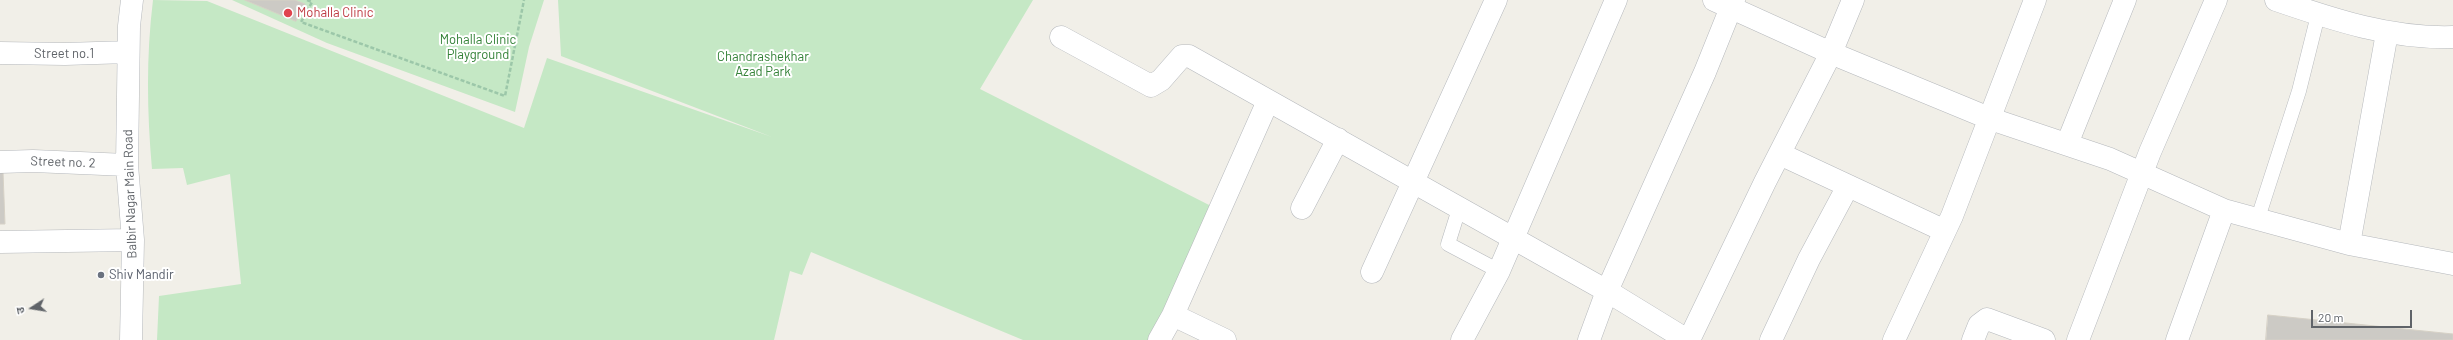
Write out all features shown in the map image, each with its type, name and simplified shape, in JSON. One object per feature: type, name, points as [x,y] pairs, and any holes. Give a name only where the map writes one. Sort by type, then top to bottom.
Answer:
[{"type":"street","name":"Balbir Nagar Main Road","points":[[131,340],[133,240],[126,165],[128,52],[132,0]]},
{"type":"street","points":[[1372,272],[1496,0]]},
{"type":"street","points":[[1462,340],[1499,271],[1616,0]]},
{"type":"street","points":[[1061,37],[1151,86],[1161,80],[1179,58],[1185,55],[1338,139],[1512,240],[1607,291],[1688,340],[1831,53],[1853,0]]},
{"type":"street","points":[[1894,340],[1945,231],[1991,119],[2035,0]]},
{"type":"street","points":[[2067,144],[2125,0]]},
{"type":"street","points":[[2078,340],[2142,172],[2216,0]]},
{"type":"street","points":[[2276,0],[2318,15],[2387,34],[2430,38],[2453,37]]},
{"type":"street","points":[[1589,340],[1607,291],[1705,72],[1726,3],[1831,53],[1991,119],[2067,144],[2142,172],[2224,210],[2258,218],[2349,244],[2453,264]]},
{"type":"street","points":[[2349,244],[2387,34]]},
{"type":"street","name":"Street no.1","points":[[0,53],[65,54],[128,52]]},
{"type":"street","points":[[1159,340],[1173,315],[1268,100]]},
{"type":"street","points":[[1302,208],[1338,139]]},
{"type":"street","points":[[1780,154],[1945,231]]},
{"type":"street","name":"Street no. 2","points":[[0,162],[33,161],[126,165]]},
{"type":"street","points":[[1771,340],[1809,259],[1848,186]]},
{"type":"street","points":[[2177,340],[2224,210]]},
{"type":"street","points":[[0,242],[133,240]]},
{"type":"street","points":[[1173,315],[1225,340]]},
{"type":"street","points":[[1973,340],[1979,325],[1987,319],[2044,340]]},
{"type":"lane","points":[[2258,218],[2299,91],[2318,15]]},
{"type":"lane","points":[[1459,209],[1448,244],[1499,271]]},
{"type":"path","points":[[307,0],[312,2],[301,22],[505,96],[524,0]]},
{"type":"green space","name":"Chandrashekhar Azad Park","points":[[153,0],[207,1],[524,128],[547,58],[772,137],[561,56],[558,0],[1033,0],[980,89],[1215,208],[1148,340],[1023,340],[811,252],[802,275],[790,271],[774,340],[157,340],[159,296],[241,284],[230,174],[187,185],[183,168],[152,169],[149,127],[148,63]]},
{"type":"green space","name":"Mohalla Clinic Playground","points":[[232,0],[544,0],[529,47],[515,112],[327,43]]},
{"type":"building","name":"Mohalla Clinic","points":[[245,0],[295,0],[305,4],[296,21]]},
{"type":"building","points":[[0,172],[3,172],[5,224],[0,224]]},
{"type":"building","points":[[2268,315],[2453,334],[2453,340],[2266,340]]},
{"type":"place","name":"Mohalla Clinic","points":[[288,13]]},
{"type":"place","name":"Shiv Mandir","points":[[101,275]]}]
